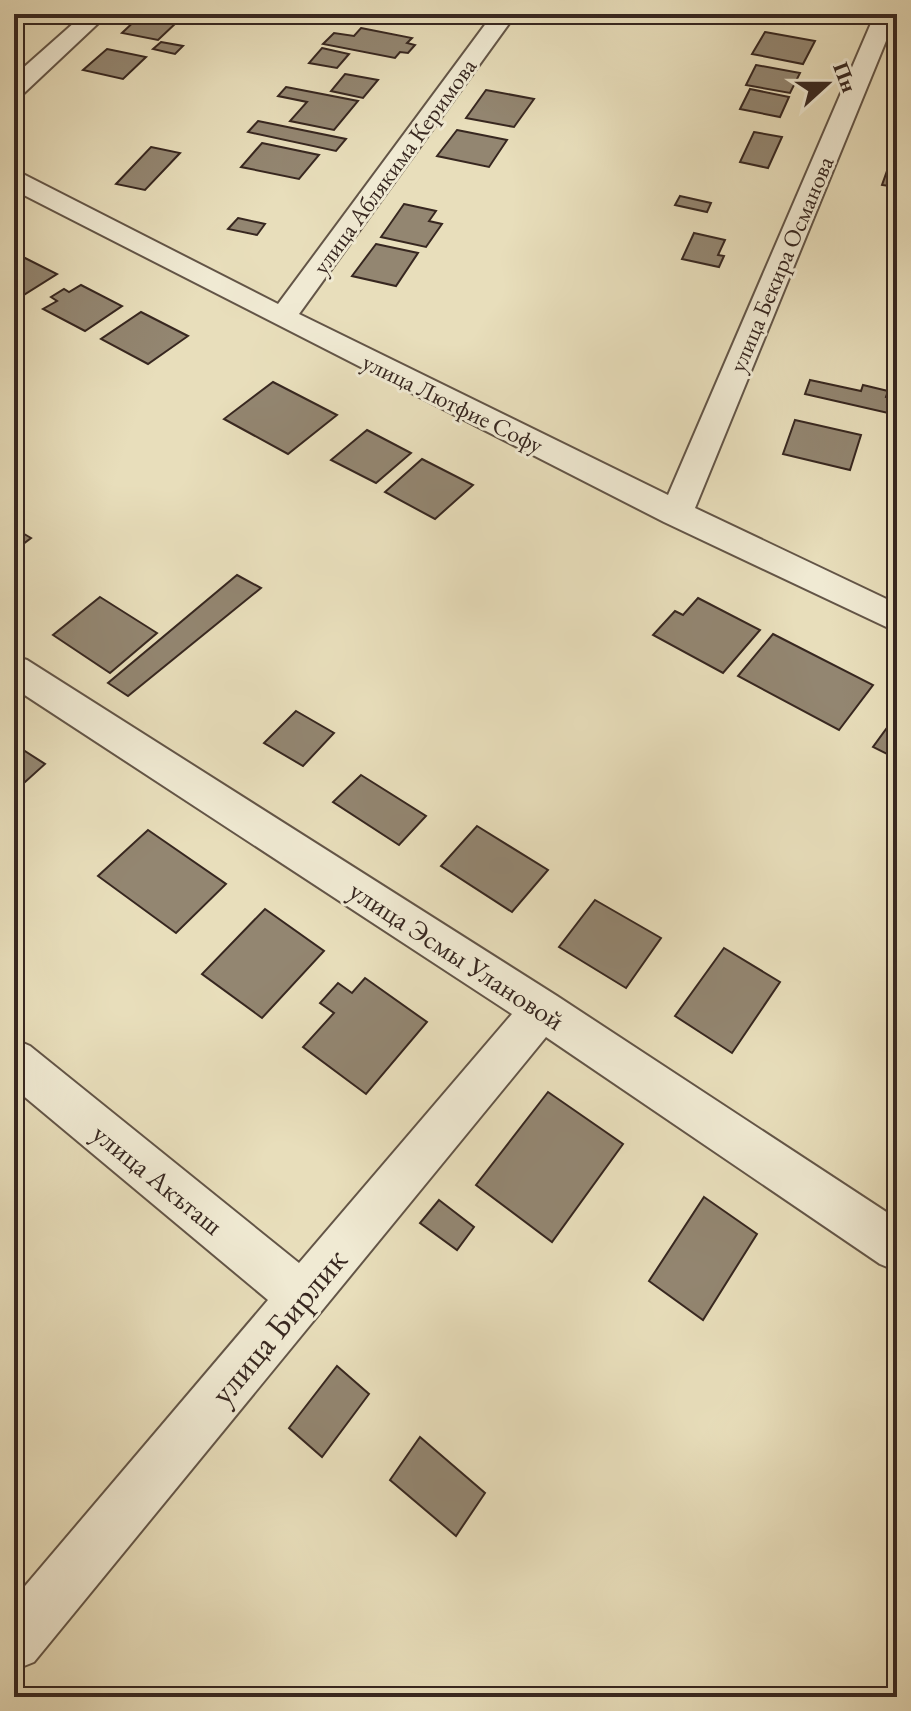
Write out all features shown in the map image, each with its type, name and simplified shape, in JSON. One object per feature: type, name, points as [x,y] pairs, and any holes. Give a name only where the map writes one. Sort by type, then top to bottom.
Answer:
[{"type":"street","points":[[14,89],[97,14]]},
{"type":"street","name":"улица Аблякима Керимова","points":[[282,318],[505,14]]},
{"type":"street","name":"улица Бекира Османова","points":[[676,514],[886,14]]},
{"type":"street","name":"улица Лютфие Софу","points":[[14,180],[282,318],[676,514],[897,619]]},
{"type":"street","name":"улица Эсмы Улановой","points":[[14,670],[542,1010],[897,1247]]},
{"type":"street","name":"улица Бирлик","points":[[14,1642],[542,1010]]},
{"type":"street","name":"улица Акъташ","points":[[14,1060],[302,1297]]},
{"type":"building","points":[[142,14],[178,21],[158,40],[122,33]]},
{"type":"building","points":[[428,14],[420,24],[380,16]]},
{"type":"building","points":[[361,28],[412,38],[407,43],[415,45],[408,53],[400,52],[395,58],[323,44],[334,33],[354,36]]},
{"type":"building","points":[[765,32],[815,41],[803,64],[752,54]]},
{"type":"building","points":[[161,42],[183,46],[175,54],[153,49]]},
{"type":"building","points":[[322,48],[349,54],[337,68],[309,63]]},
{"type":"building","points":[[107,49],[146,57],[123,79],[83,70]]},
{"type":"building","points":[[756,65],[800,73],[790,93],[746,85]]},
{"type":"building","points":[[345,74],[378,80],[363,98],[331,91]]},
{"type":"building","points":[[286,87],[358,101],[334,130],[290,121],[307,102],[278,96]]},
{"type":"building","points":[[750,89],[789,97],[780,117],[740,109]]},
{"type":"building","points":[[486,90],[534,99],[514,127],[466,118]]},
{"type":"building","points":[[258,121],[346,139],[336,151],[248,132]]},
{"type":"building","points":[[457,130],[507,140],[489,167],[437,156]]},
{"type":"building","points":[[754,132],[782,137],[768,168],[740,162]]},
{"type":"building","points":[[262,143],[319,155],[299,179],[241,167]]},
{"type":"building","points":[[151,147],[180,153],[145,190],[116,184]]},
{"type":"building","points":[[892,157],[897,158],[897,187],[882,185]]},
{"type":"building","points":[[680,196],[711,203],[707,212],[675,205]]},
{"type":"building","points":[[404,204],[436,211],[429,221],[442,224],[426,247],[381,237]]},
{"type":"building","points":[[238,218],[265,224],[257,235],[228,229]]},
{"type":"building","points":[[694,233],[725,240],[718,255],[724,256],[719,267],[682,259]]},
{"type":"building","points":[[376,244],[418,253],[396,286],[352,276]]},
{"type":"building","points":[[21,256],[57,274],[22,296],[14,292],[14,260]]},
{"type":"building","points":[[81,285],[122,306],[85,331],[43,309],[57,301],[51,297],[64,289],[69,292]]},
{"type":"building","points":[[141,312],[188,336],[148,364],[101,339]]},
{"type":"building","points":[[810,380],[861,391],[863,385],[888,391],[886,397],[897,399],[897,415],[805,394]]},
{"type":"building","points":[[273,382],[337,415],[288,454],[224,419]]},
{"type":"building","points":[[795,420],[861,435],[850,470],[783,454]]},
{"type":"building","points":[[367,430],[411,453],[376,483],[331,460]]},
{"type":"building","points":[[422,459],[473,485],[435,519],[385,492]]},
{"type":"building","points":[[14,528],[31,538],[14,551]]},
{"type":"building","points":[[237,575],[261,588],[128,696],[108,683]]},
{"type":"building","points":[[100,597],[157,633],[110,673],[53,635]]},
{"type":"building","points":[[698,598],[760,630],[723,673],[653,635],[675,611],[683,615]]},
{"type":"building","points":[[773,634],[873,685],[839,730],[738,676]]},
{"type":"building","points":[[296,711],[334,733],[303,766],[264,743]]},
{"type":"building","points":[[897,714],[897,759],[873,747]]},
{"type":"building","points":[[14,744],[45,764],[14,792]]},
{"type":"building","points":[[361,775],[426,816],[399,845],[333,802]]},
{"type":"building","points":[[477,826],[548,870],[512,912],[441,866]]},
{"type":"building","points":[[148,830],[226,884],[176,933],[98,876]]},
{"type":"building","points":[[595,900],[661,938],[626,988],[559,947]]},
{"type":"building","points":[[265,909],[324,951],[262,1018],[202,974]]},
{"type":"building","points":[[724,948],[780,982],[732,1053],[675,1016]]},
{"type":"building","points":[[365,978],[427,1022],[366,1094],[303,1047],[334,1013],[320,1003],[338,983],[352,993]]},
{"type":"building","points":[[548,1092],[623,1144],[552,1242],[476,1185]]},
{"type":"building","points":[[704,1197],[757,1234],[703,1320],[649,1281]]},
{"type":"building","points":[[439,1200],[474,1227],[457,1250],[420,1223]]},
{"type":"building","points":[[337,1366],[369,1394],[322,1457],[289,1428]]},
{"type":"building","points":[[420,1437],[485,1493],[456,1536],[390,1480]]}]
